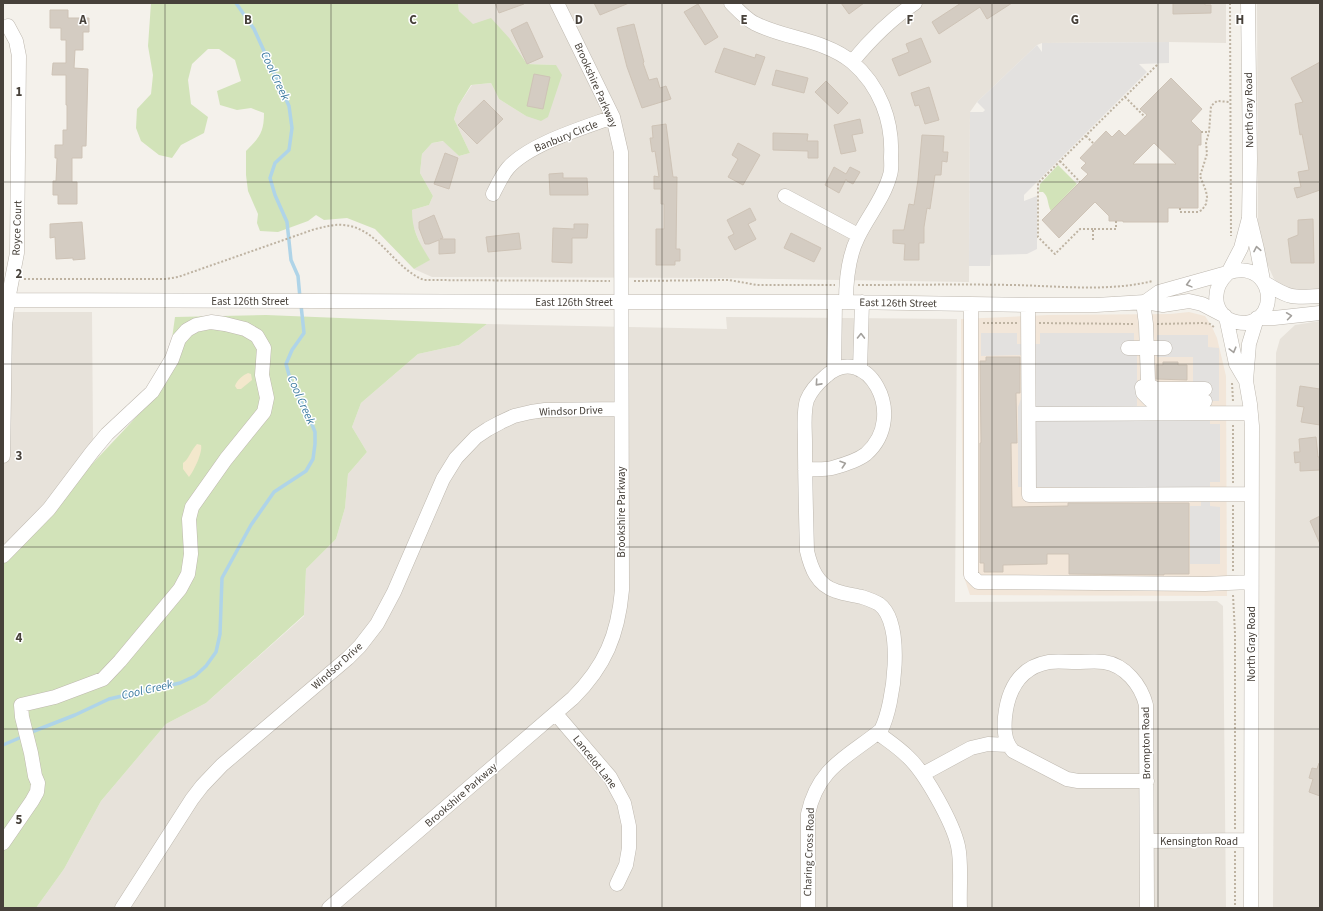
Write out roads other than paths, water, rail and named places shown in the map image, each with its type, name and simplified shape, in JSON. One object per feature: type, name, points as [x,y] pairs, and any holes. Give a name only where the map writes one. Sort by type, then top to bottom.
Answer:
[{"type":"street","name":"Brookshire Parkway","points":[[329,908],[574,698],[594,675],[605,658],[618,622],[622,590],[621,158],[618,136],[613,117],[557,3]]},
{"type":"street","points":[[731,3],[753,22],[774,31],[830,48],[852,62],[867,78],[885,107],[892,140],[891,174],[879,201],[858,236],[851,255],[846,285],[840,302],[834,370]]},
{"type":"street","points":[[852,62],[876,34],[898,14],[915,3]]},
{"type":"street","name":"North Gray Road","points":[[1228,273],[1238,257],[1249,218],[1250,159],[1248,3]]},
{"type":"street","name":"Royce Court","points":[[4,456],[6,300],[17,253],[19,56],[16,41],[8,26]]},
{"type":"street","name":"Banbury Circle","points":[[493,194],[508,168],[524,154],[546,143],[613,117]]},
{"type":"street","points":[[785,196],[858,236]]},
{"type":"street","name":"North Gray Road","points":[[1249,218],[1264,282]]},
{"type":"street","points":[[1264,282],[1268,292],[1268,302],[1264,311],[1257,318],[1248,322],[1234,322],[1225,317],[1219,309],[1216,293],[1222,278],[1228,273],[1240,270],[1255,274],[1264,282],[1287,296],[1294,298],[1320,296]]},
{"type":"street","name":"East 126th Street","points":[[1144,302],[1160,292],[1228,273]]},
{"type":"street","name":"East 126th Street","points":[[6,300],[862,302],[1028,305],[1096,305],[1144,302],[1163,305],[1184,301],[1197,302],[1225,317]]},
{"type":"street","points":[[860,370],[862,302]]},
{"type":"street","points":[[1144,302],[1148,382],[1152,388],[1156,389],[1205,395],[1152,394],[1146,392],[1142,387],[1142,359],[1146,348]]},
{"type":"street","points":[[972,304],[971,575],[978,582],[1233,584],[1251,582]]},
{"type":"street","points":[[1028,305],[1029,495],[1251,494]]},
{"type":"street","points":[[1257,318],[1274,318],[1320,312]]},
{"type":"street","name":"North Gray Road","points":[[1225,317],[1236,364],[1246,381]]},
{"type":"street","name":"North Gray Road","points":[[1251,908],[1251,413],[1246,381],[1249,344],[1257,318]]},
{"type":"street","points":[[3,556],[49,510],[107,434],[152,392],[172,359],[179,339],[187,330],[196,325],[211,322],[245,329],[258,336],[264,348],[262,375],[267,398],[264,412],[226,459],[192,507],[189,519],[190,554],[188,574],[180,589],[120,661],[103,679],[55,697],[21,705],[22,717],[35,776],[38,783],[37,792],[3,843]]},
{"type":"street","points":[[1128,348],[1165,348]]},
{"type":"street","points":[[805,469],[831,468],[853,461],[865,455],[883,431],[884,419],[882,396],[867,374],[847,366],[834,370]]},
{"type":"street","name":"Charing Cross Road","points":[[808,908],[808,814],[811,799],[826,775],[839,761],[881,730],[884,725],[895,675],[891,624],[888,614],[873,600],[836,591],[824,586],[816,577],[810,564],[807,551],[805,415],[807,400],[823,378],[834,370]]},
{"type":"street","name":"Windsor Drive","points":[[122,908],[192,799],[212,775],[348,658],[369,634],[385,611],[443,479],[456,458],[466,447],[488,428],[514,416],[545,410],[621,409]]},
{"type":"street","points":[[1029,414],[1251,413]]},
{"type":"street","name":"Brompton Road","points":[[1008,745],[1005,736],[1007,702],[1011,690],[1022,676],[1034,666],[1050,662],[1104,662],[1116,666],[1132,678],[1143,694],[1146,705],[1147,908]]},
{"type":"street","name":"Lancelot Lane","points":[[556,714],[605,770],[624,803],[629,826],[629,848],[626,865],[617,884]]},
{"type":"street","points":[[878,733],[907,756],[923,774],[948,821],[958,846],[960,908]]},
{"type":"street","points":[[923,774],[971,748],[988,744],[1008,745],[1013,751],[1067,779],[1078,781],[1147,781]]},
{"type":"street","name":"Kensington Road","points":[[1147,841],[1251,840]]},
{"type":"waterway","name":"Cool Creek","points":[[236,3],[254,29],[289,106],[292,128],[289,150],[275,163],[270,178],[275,195],[287,222],[291,260],[298,276],[300,298]]},
{"type":"waterway","name":"Cool Creek","points":[[29,733],[75,715],[109,699],[180,683],[195,676],[206,666],[216,652],[220,634],[222,578],[251,525],[274,492],[306,471],[313,459],[315,432],[291,382],[286,364],[292,350],[304,333],[301,305]]},
{"type":"waterway","name":"Cool Creek","points":[[3,745],[24,736]]}]
